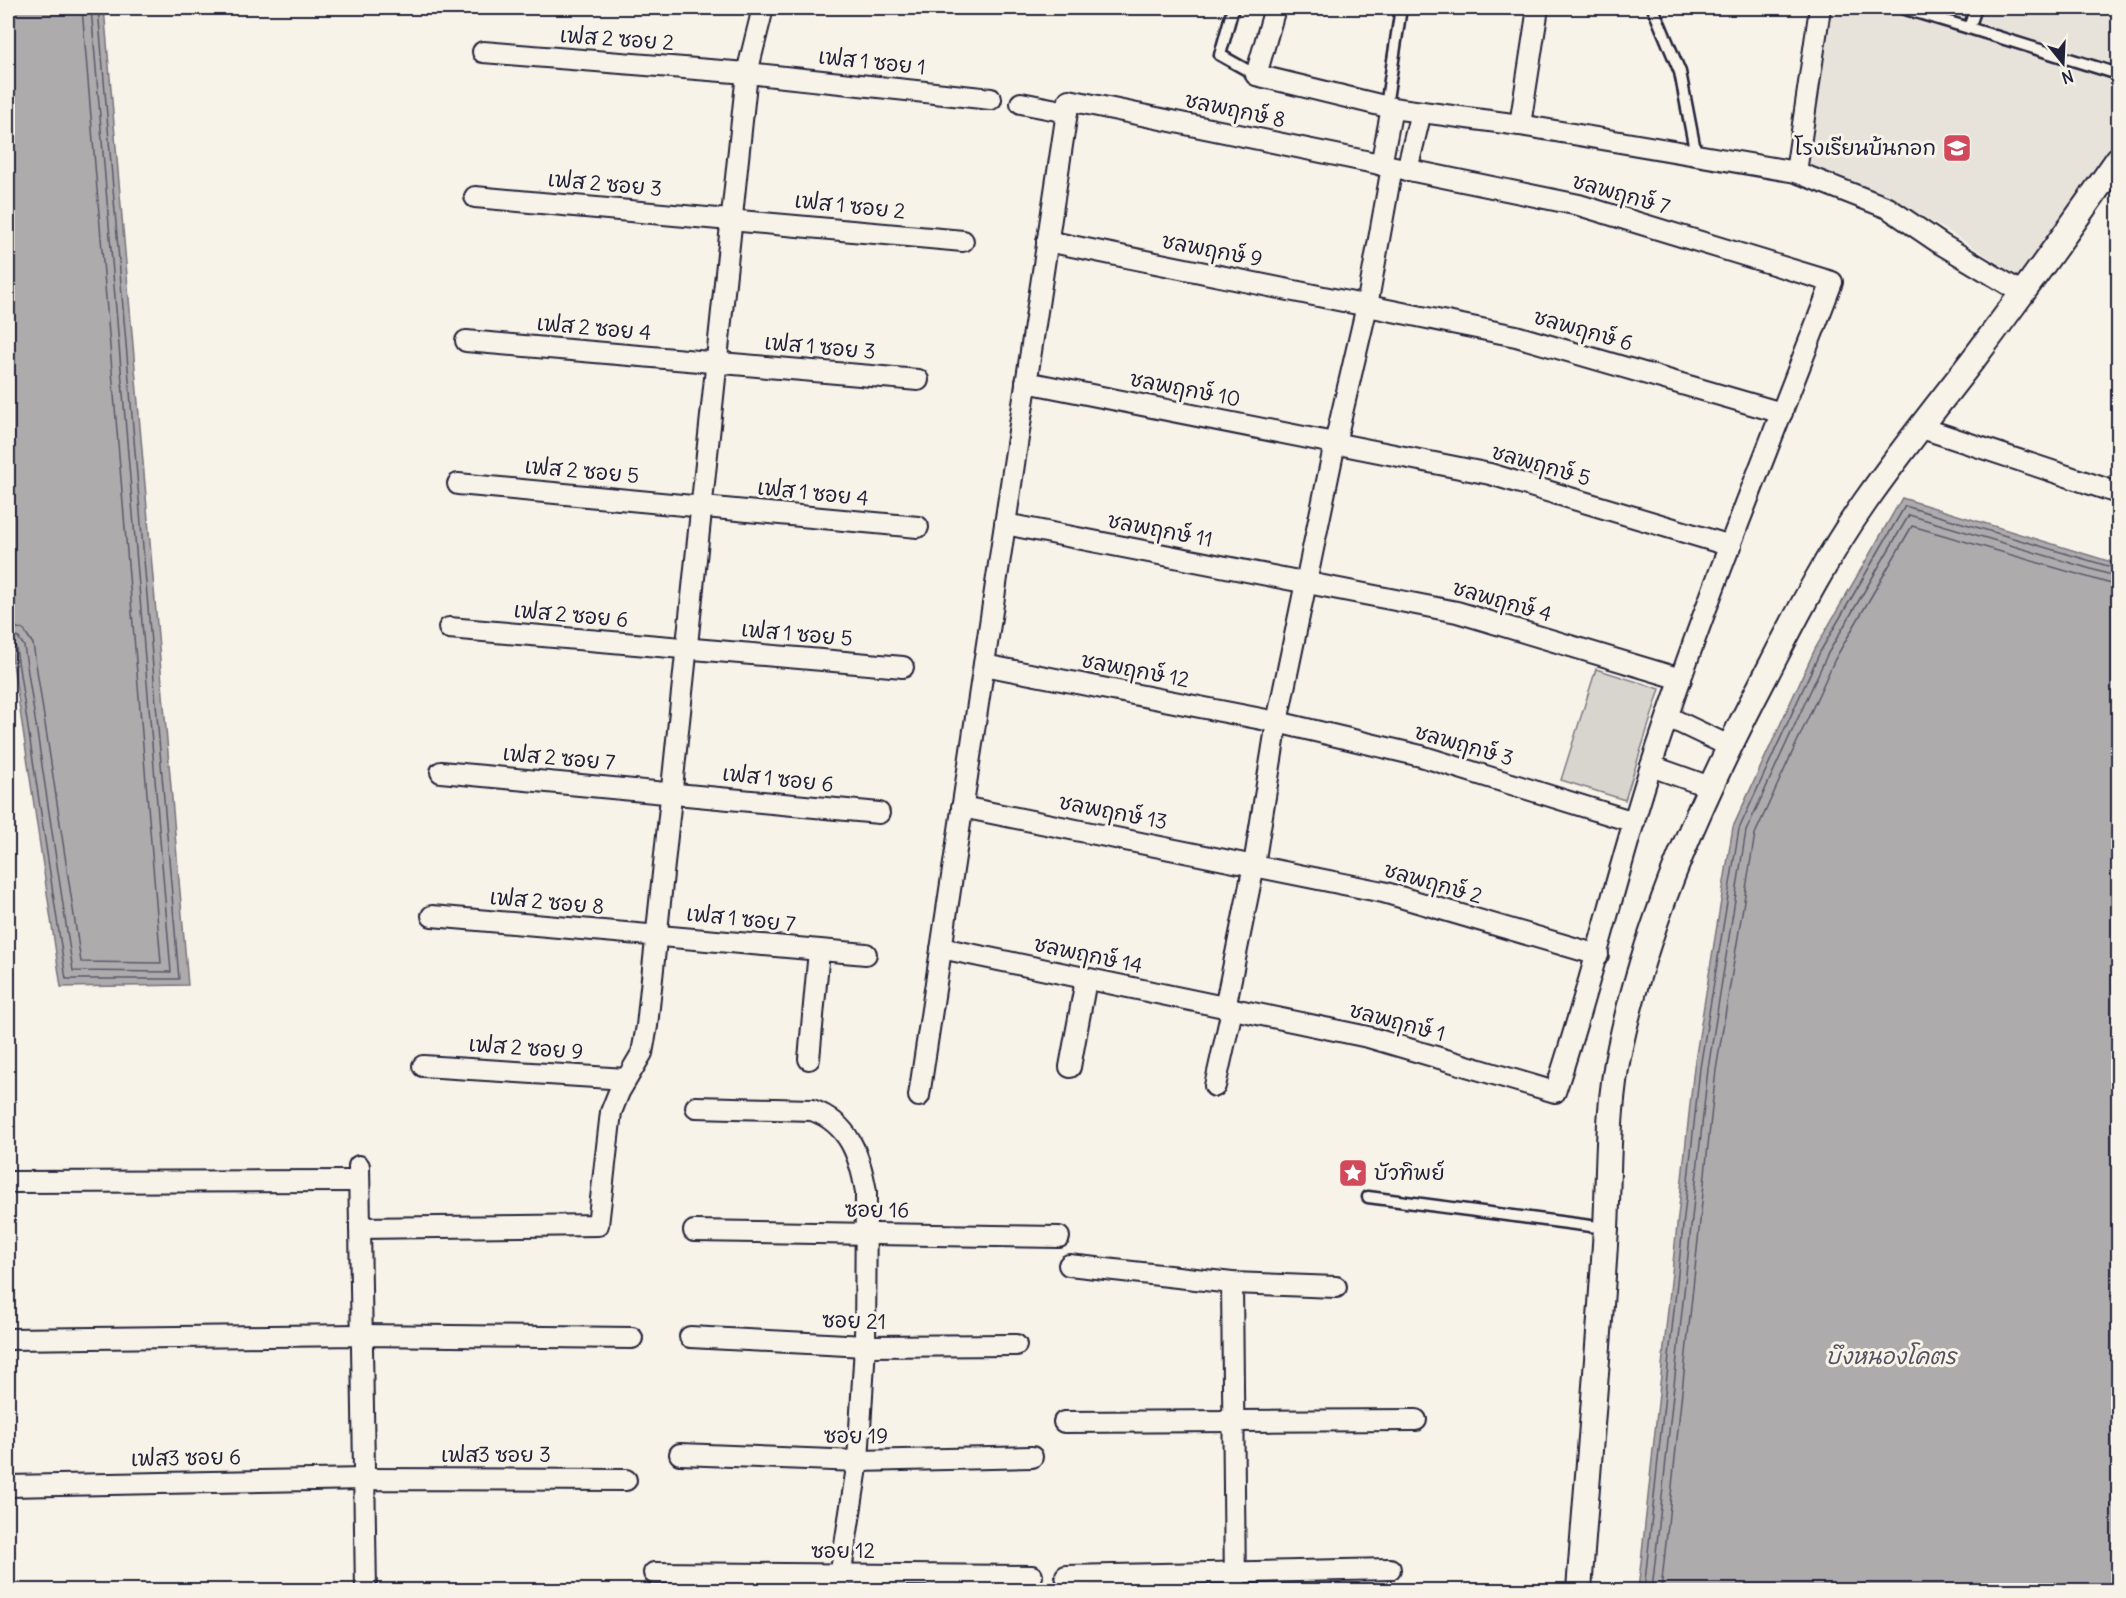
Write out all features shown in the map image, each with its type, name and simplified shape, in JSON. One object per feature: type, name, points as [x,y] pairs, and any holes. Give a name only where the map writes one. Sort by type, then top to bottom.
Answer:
[{"type":"street","points":[[360,1228],[598,1225],[610,1120],[615,1100],[644,1046],[658,935],[747,73],[763,8]]},
{"type":"street","points":[[1275,8],[1256,75],[1389,107],[1520,125],[1796,172],[1888,208],[1941,244],[2021,292]]},
{"type":"street","points":[[1520,125],[1538,8]]},
{"type":"street","points":[[1796,172],[1820,8]]},
{"type":"street","name":"เฟส 2 ซอย 2","points":[[483,52],[747,73]]},
{"type":"street","name":"เฟส 1 ซอย 1","points":[[747,73],[992,99]]},
{"type":"street","name":"ชลพฤกษ์ 8","points":[[1021,103],[1068,106],[1393,167]]},
{"type":"street","points":[[919,1096],[1068,106]]},
{"type":"street","points":[[1215,1086],[1277,722],[1335,443],[1367,306],[1393,167],[1389,107]]},
{"type":"street","points":[[1393,167],[1421,112]]},
{"type":"street","points":[[1579,1590],[1606,1228],[1610,1133],[1619,1051],[1640,967],[1660,907],[1729,746],[1812,586],[1863,505],[2118,159]]},
{"type":"street","name":"ชลพฤกษ์ 7","points":[[1393,167],[1579,205],[1832,282],[1782,413]]},
{"type":"street","name":"เฟส 2 ซอย 3","points":[[475,197],[732,219]]},
{"type":"street","name":"เฟส 1 ซอย 2","points":[[732,219],[963,241]]},
{"type":"street","name":"ชลพฤกษ์ 9","points":[[1047,241],[1367,306]]},
{"type":"street","name":"ชลพฤกษ์ 6","points":[[1367,306],[1516,336],[1782,413]]},
{"type":"street","name":"เฟส 2 ซอย 4","points":[[466,341],[717,362]]},
{"type":"street","name":"เฟส 1 ซอย 3","points":[[717,362],[918,380]]},
{"type":"street","name":"ชลพฤกษ์ 10","points":[[1026,382],[1335,443]]},
{"type":"street","points":[[1598,955],[1651,766],[1681,679],[1782,413]]},
{"type":"street","points":[[1919,427],[2118,493]]},
{"type":"street","name":"ชลพฤกษ์ 5","points":[[1335,443],[1490,474],[1731,546]]},
{"type":"street","name":"เฟส 2 ซอย 5","points":[[458,484],[703,506]]},
{"type":"street","name":"เฟส 1 ซอย 4","points":[[703,506],[918,528]]},
{"type":"street","name":"ชลพฤกษ์ 11","points":[[1005,524],[1306,583]]},
{"type":"street","name":"ชลพฤกษ์ 4","points":[[1306,583],[1457,612],[1681,679]]},
{"type":"street","name":"เฟส 2 ซอย 6","points":[[449,628],[688,649]]},
{"type":"street","name":"เฟส 1 ซอย 5","points":[[688,649],[903,667]]},
{"type":"street","name":"ชลพฤกษ์ 12","points":[[984,665],[1277,722]]},
{"type":"street","points":[[1668,717],[1729,746]]},
{"type":"street","name":"ชลพฤกษ์ 3","points":[[1277,722],[1422,756],[1634,822]]},
{"type":"street","points":[[1651,766],[1710,787]]},
{"type":"street","name":"เฟส 2 ซอย 7","points":[[441,772],[673,793]]},
{"type":"street","name":"เฟส 1 ซอย 6","points":[[673,793],[879,813]]},
{"type":"street","name":"ชลพฤกษ์ 13","points":[[962,807],[1254,865]]},
{"type":"street","name":"ชลพฤกษ์ 2","points":[[1254,865],[1383,892],[1598,955]]},
{"type":"street","name":"เฟส 2 ซอย 8","points":[[432,916],[658,935]]},
{"type":"street","name":"เฟส 1 ซอย 7","points":[[658,935],[866,954]]},
{"type":"street","name":"ชลพฤกษ์ 14","points":[[941,948],[1228,1009]]},
{"type":"street","name":"เฟส 1 ซอย 7","points":[[809,1059],[819,951]]},
{"type":"street","name":"ชลพฤกษ์ 1","points":[[1228,1009],[1368,1037],[1555,1092],[1598,955]]},
{"type":"street","points":[[1070,1068],[1086,980]]},
{"type":"street","name":"เฟส 2 ซอย 9","points":[[423,1066],[626,1079]]},
{"type":"street","points":[[696,1107],[812,1110],[826,1115],[838,1125],[856,1151],[866,1192],[865,1347],[858,1461],[838,1583]]},
{"type":"street","points":[[8,1182],[359,1174],[366,1590]]},
{"type":"street","name":"ซอย 16","points":[[694,1232],[1059,1237]]},
{"type":"street","points":[[1069,1265],[1232,1282],[1336,1287]]},
{"type":"street","points":[[1232,1282],[1235,1582]]},
{"type":"street","points":[[8,1339],[362,1335],[632,1338]]},
{"type":"street","name":"ซอย 21","points":[[690,1337],[865,1347],[1016,1345]]},
{"type":"street","points":[[1064,1422],[1233,1419],[1416,1420]]},
{"type":"street","name":"ซอย 19","points":[[680,1454],[858,1461],[1032,1457]]},
{"type":"street","name":"เฟส3 ซอย 3","points":[[364,1479],[626,1480]]},
{"type":"street","name":"เฟส3 ซอย 6","points":[[8,1486],[364,1479]]},
{"type":"street","points":[[1066,1576],[1235,1582],[1390,1569]]},
{"type":"street","name":"ซอย 12","points":[[654,1573],[838,1583],[940,1583],[1032,1576]]},
{"type":"lane","points":[[1233,8],[1220,55],[1256,75]]},
{"type":"lane","points":[[1389,107],[1401,8]]},
{"type":"lane","points":[[1653,8],[1680,72],[1696,155]]},
{"type":"lane","points":[[1902,8],[2118,74]]},
{"type":"lane","points":[[1969,28],[1976,8]]},
{"type":"lane","points":[[1368,1197],[1606,1228]]},
{"type":"shaded area","name":"โรงเรียนบ้นกอก","points":[[1832,8],[2082,8],[2118,19],[2118,134],[2071,208],[2019,277],[1948,231],[1890,198],[1803,163]]},
{"type":"shaded area","points":[[1596,669],[1660,689],[1625,800],[1561,780]]},
{"type":"water","points":[[8,8],[104,8],[188,985],[61,987],[8,629]]},
{"type":"water","name":"บึงหนองโคตร","points":[[1902,498],[2118,564],[2118,1590],[1638,1590],[1694,1067],[1733,827],[1815,649]]},
{"type":"place","name":"โรงเรียนบ้นกอก","points":[[1957,148]]},
{"type":"place","name":"บัวทิพย์","points":[[1353,1173]]}]
